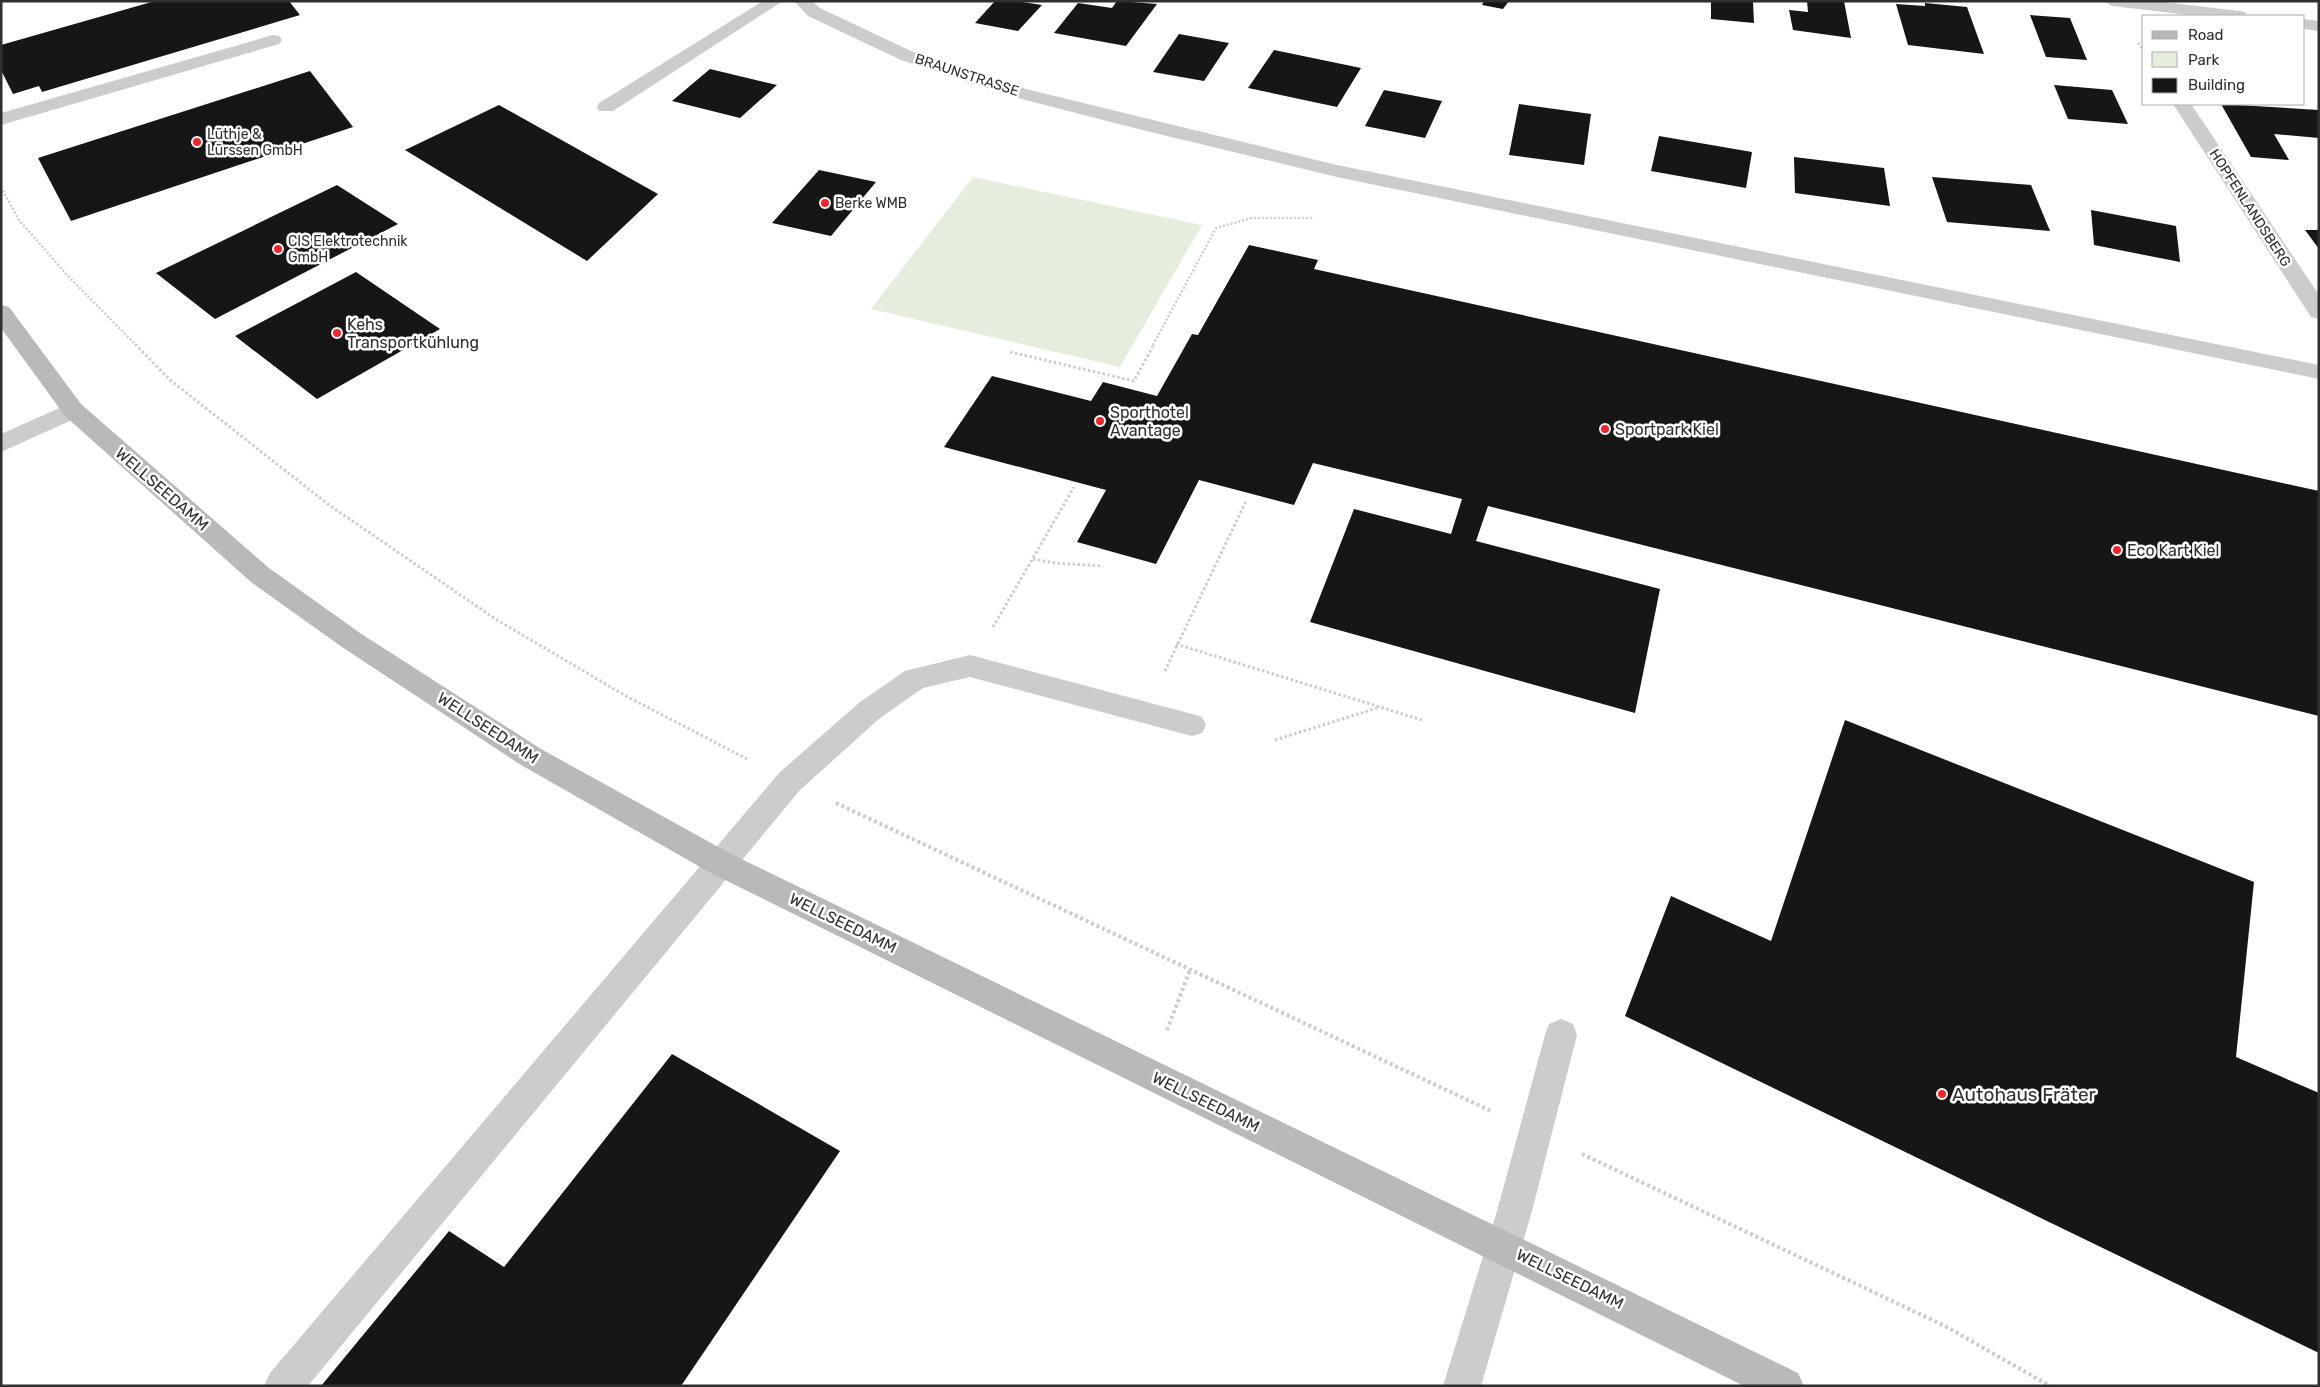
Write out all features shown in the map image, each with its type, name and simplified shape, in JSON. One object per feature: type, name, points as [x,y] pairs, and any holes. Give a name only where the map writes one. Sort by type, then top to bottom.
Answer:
[{"type":"main road","name":"WELLSEEDAMM","points":[[1,312],[73,410],[260,575],[351,640],[531,757],[720,863],[1786,1386]]},
{"type":"street","points":[[606,107],[775,1]]},
{"type":"street","name":"BRAUNSTRASSE","points":[[802,1],[814,12],[908,56],[1020,93],[1142,124],[1347,173],[2319,372]]},
{"type":"street","points":[[2112,1],[2231,15]]},
{"type":"street","points":[[2305,24],[2319,26]]},
{"type":"street","points":[[1,119],[273,40]]},
{"type":"street","name":"HOPFENLANDSBERG","points":[[2183,105],[2319,312]]},
{"type":"street","points":[[1,444],[73,410]]},
{"type":"street","points":[[283,1386],[790,781],[870,710],[915,679],[970,666],[1192,726]]},
{"type":"street","points":[[1462,1386],[1506,1248],[1561,1035]]},
{"type":"path","points":[[1,188],[19,220],[49,254],[170,380],[329,505],[505,625],[626,696],[790,781],[1945,1326],[2050,1386]]},
{"type":"path","points":[[1010,352],[1134,381],[1216,228],[1231,221],[1252,217],[1314,218]]},
{"type":"path","points":[[970,666],[1074,488]]},
{"type":"path","points":[[1147,714],[1176,644],[1246,501]]},
{"type":"path","points":[[1033,559],[1055,563],[1103,566]]},
{"type":"path","points":[[1176,644],[1378,708],[1422,720]]},
{"type":"path","points":[[1275,740],[1378,708]]},
{"type":"path","points":[[1150,1075],[1190,970]]},
{"type":"green space","points":[[973,177],[1202,225],[1120,367],[871,309]]},
{"type":"building","points":[[155,1],[289,1],[300,15],[42,92],[39,86],[13,94],[1,70],[1,45]]},
{"type":"building","points":[[995,1],[1016,1],[1042,5],[1018,31],[975,23]]},
{"type":"building","points":[[1117,1],[1157,4],[1126,46],[1054,33],[1078,3],[1112,8]]},
{"type":"building","points":[[1484,1],[1509,1],[1503,9],[1482,5]]},
{"type":"building","points":[[1711,1],[1753,1],[1754,23],[1711,19]]},
{"type":"building","points":[[1807,1],[1844,1],[1851,38],[1793,30],[1789,10],[1808,12]]},
{"type":"building","points":[[1925,3],[1967,7],[1984,54],[1908,45],[1896,4],[1925,6]]},
{"type":"building","points":[[2030,15],[2070,18],[2087,60],[2046,57]]},
{"type":"building","points":[[1179,34],[1229,43],[1204,81],[1153,72]]},
{"type":"building","points":[[1274,50],[1361,68],[1337,107],[1248,88]]},
{"type":"building","points":[[710,69],[777,85],[740,118],[672,101]]},
{"type":"building","name":"Lüthje & Lürssen GmbH","points":[[310,71],[353,127],[71,221],[38,158]]},
{"type":"building","points":[[2054,85],[2112,90],[2128,124],[2068,119]]},
{"type":"building","points":[[1384,90],[1442,101],[1425,138],[1365,126]]},
{"type":"building","points":[[1519,104],[1591,114],[1584,165],[1509,155]]},
{"type":"building","points":[[499,105],[658,194],[587,261],[405,150]]},
{"type":"building","points":[[2222,105],[2319,110],[2319,138],[2274,134],[2289,160],[2251,157]]},
{"type":"building","points":[[1659,136],[1752,152],[1746,188],[1651,171]]},
{"type":"building","points":[[1794,157],[1884,168],[1890,206],[1795,193]]},
{"type":"building","name":"Berke WMB","points":[[819,170],[876,182],[831,236],[772,223]]},
{"type":"building","points":[[1932,177],[2031,185],[2050,231],[1947,222]]},
{"type":"building","name":"CIS Elektrotechnik GmbH","points":[[337,185],[398,224],[215,319],[156,273]]},
{"type":"building","points":[[2091,210],[2176,226],[2180,262],[2094,245]]},
{"type":"building","points":[[2305,230],[2319,230],[2319,249]]},
{"type":"building","points":[[1249,245],[1318,260],[1314,269],[2319,491],[2319,716],[1488,506],[1476,541],[1660,589],[1635,713],[1310,622],[1354,509],[1451,534],[1462,499],[1313,463],[1294,505],[1199,480],[1156,564],[1077,542],[1106,490],[944,447],[992,376],[1091,401],[1103,382],[1157,396],[1192,334],[1198,335]]},
{"type":"building","name":"Kehs Transportkühlung","points":[[356,272],[440,329],[317,399],[235,336]]},
{"type":"building","points":[[1845,720],[2254,882],[2236,1057],[2319,1093],[2319,1353],[1625,1016],[1671,896],[1771,941]]},
{"type":"building","points":[[672,1054],[840,1151],[681,1386],[321,1386],[449,1231],[504,1267]]},
{"type":"place","name":"Lüthje & Lürssen GmbH","points":[[197,142]]},
{"type":"place","name":"Berke WMB","points":[[825,203]]},
{"type":"place","name":"CIS Elektrotechnik GmbH","points":[[278,249]]},
{"type":"place","name":"Kehs Transportkühlung","points":[[337,333]]},
{"type":"place","name":"Sporthotel Avantage","points":[[1100,421]]},
{"type":"place","name":"Sportpark Kiel","points":[[1605,429]]},
{"type":"place","name":"Eco Kart Kiel","points":[[2117,550]]},
{"type":"place","name":"Autohaus Fräter","points":[[1942,1094]]}]
